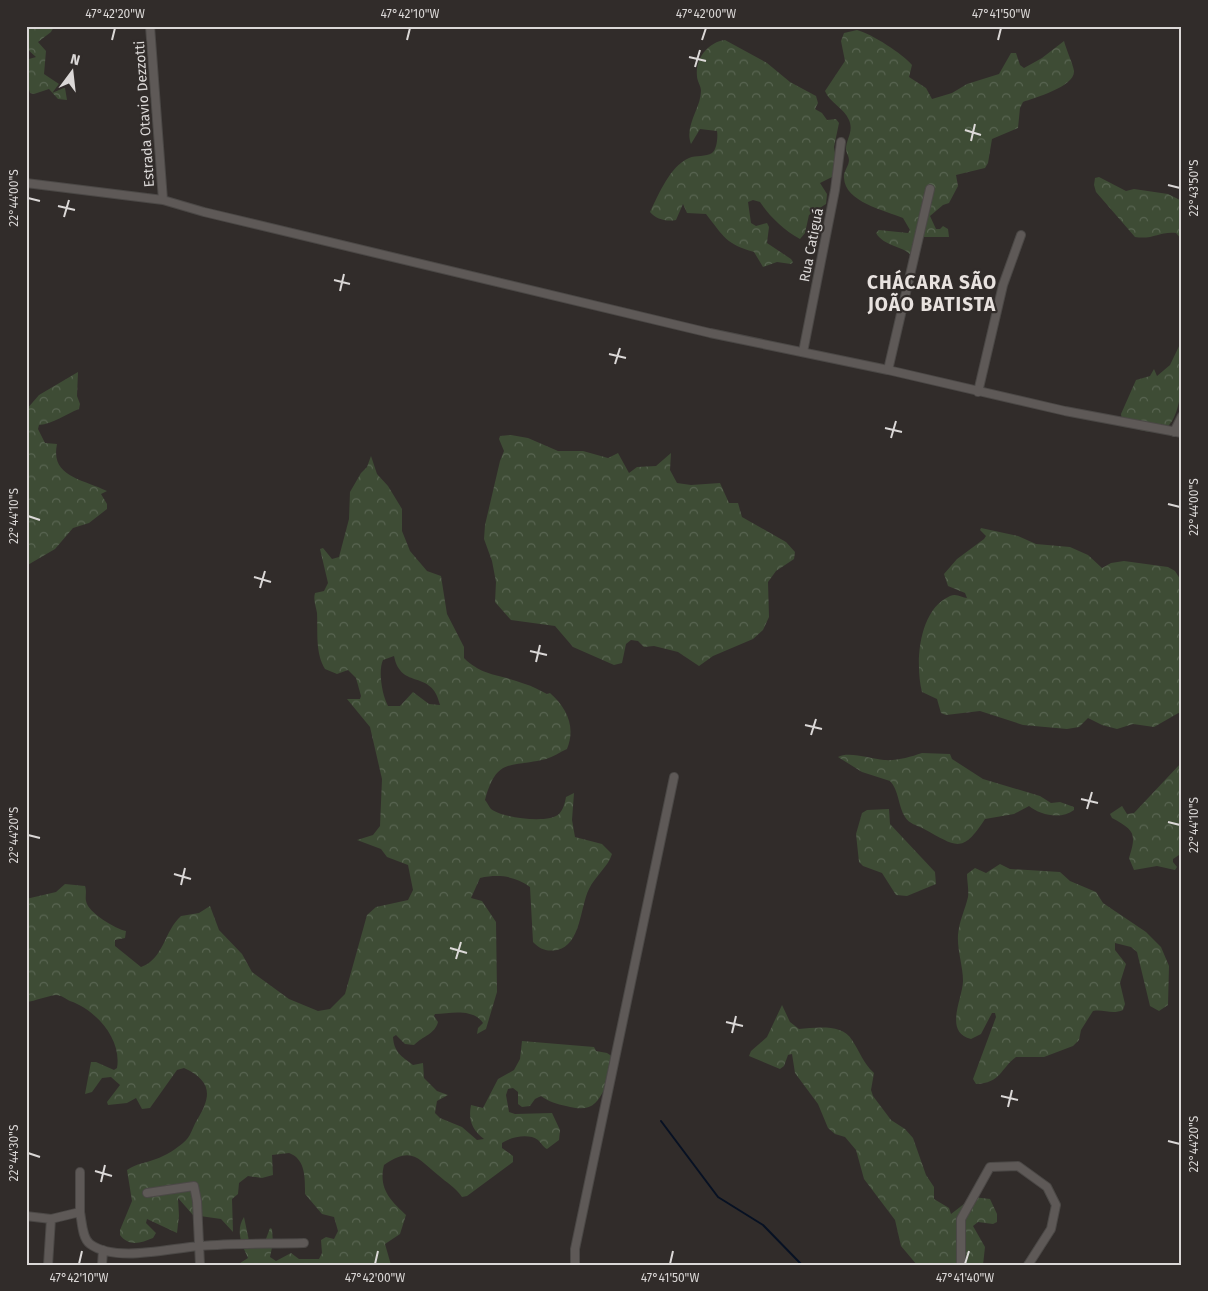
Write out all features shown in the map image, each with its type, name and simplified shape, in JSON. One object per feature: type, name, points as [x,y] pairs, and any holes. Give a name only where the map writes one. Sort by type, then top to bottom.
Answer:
[{"type":"street","name":"Estrada Otavio Dezzotti","points":[[150,26],[163,200]]},
{"type":"street","name":"Rua Catiguá","points":[[803,352],[835,190],[841,142]]},
{"type":"street","points":[[26,183],[163,200],[204,212],[710,333],[888,370],[978,392],[1178,432],[1182,416]]},
{"type":"street","points":[[888,370],[930,189]]},
{"type":"street","points":[[978,392],[1003,286],[1021,235]]},
{"type":"street","points":[[575,1265],[575,1249],[674,777]]},
{"type":"street","points":[[961,1265],[961,1219],[990,1167],[1018,1166],[1047,1187],[1056,1204],[1051,1229],[1028,1265]]},
{"type":"street","points":[[80,1172],[80,1212],[84,1234],[89,1244],[103,1250],[116,1253],[151,1252],[200,1246],[304,1243]]},
{"type":"street","points":[[147,1193],[194,1186],[200,1265]]},
{"type":"street","points":[[26,1216],[51,1219],[80,1212]]},
{"type":"street","points":[[48,1265],[51,1219]]},
{"type":"street","points":[[102,1265],[103,1250]]},
{"type":"green space","points":[[26,26],[54,26],[51,32],[38,42],[46,51],[44,74],[65,88],[67,100],[58,99],[49,89],[34,94],[30,93],[26,68],[29,59],[36,57],[26,48]]},
{"type":"green space","points":[[857,30],[879,40],[908,61],[912,65],[909,77],[926,88],[932,99],[952,93],[967,84],[999,74],[1011,53],[1016,53],[1020,65],[1024,68],[1042,58],[1064,41],[1074,71],[1073,77],[1061,87],[1023,102],[1020,108],[1018,128],[992,139],[988,163],[985,168],[956,175],[958,186],[949,203],[943,205],[930,216],[936,229],[940,229],[943,226],[948,229],[949,237],[923,237],[914,259],[906,251],[880,238],[876,233],[879,230],[908,233],[910,230],[903,218],[858,199],[846,186],[844,176],[849,162],[846,149],[850,124],[844,112],[830,99],[825,91],[845,61],[841,41],[844,33]]},
{"type":"green space","points":[[725,40],[767,63],[790,82],[816,96],[818,103],[815,109],[822,113],[827,120],[836,119],[839,123],[834,147],[837,165],[832,177],[820,183],[827,194],[826,204],[809,215],[805,233],[800,239],[778,223],[760,202],[753,200],[748,202],[751,223],[756,226],[767,223],[769,227],[767,243],[791,259],[793,262],[791,264],[777,262],[763,267],[754,252],[731,243],[706,214],[687,213],[683,204],[676,220],[661,219],[650,212],[661,189],[676,167],[689,158],[710,154],[715,149],[717,131],[700,129],[691,144],[689,137],[701,89],[697,76],[698,63],[708,48],[719,41]]},
{"type":"green space","points":[[1099,177],[1126,191],[1134,189],[1168,194],[1182,201],[1182,240],[1176,233],[1165,233],[1141,238],[1135,237],[1096,192],[1095,178]]},
{"type":"green space","points":[[1182,340],[1181,390],[1175,416],[1169,425],[1156,432],[1123,427],[1121,414],[1136,380],[1150,376],[1154,369],[1157,376],[1170,365]]},
{"type":"green space","points":[[78,372],[77,396],[80,404],[79,409],[54,421],[39,425],[38,429],[45,443],[57,444],[56,455],[58,464],[63,470],[79,480],[107,491],[101,494],[107,504],[107,509],[89,523],[73,528],[55,549],[26,566],[26,410],[39,395]]},
{"type":"green space","points":[[511,435],[528,438],[558,451],[583,451],[608,458],[618,453],[629,473],[637,467],[656,466],[671,453],[670,470],[677,483],[691,485],[720,483],[729,503],[738,503],[742,517],[786,542],[795,552],[794,559],[776,571],[768,582],[769,617],[763,630],[753,639],[713,656],[699,666],[678,652],[654,646],[644,647],[638,641],[631,640],[626,644],[622,663],[614,665],[573,647],[555,626],[511,620],[495,602],[496,582],[492,561],[484,539],[485,525],[504,451],[499,439],[500,436]]},
{"type":"green space","points":[[371,456],[377,474],[388,486],[402,509],[402,531],[410,551],[427,571],[441,576],[447,614],[464,647],[464,658],[485,672],[528,685],[547,694],[550,693],[561,705],[568,718],[571,733],[567,749],[546,759],[514,764],[500,770],[490,786],[485,800],[491,809],[505,815],[525,819],[546,819],[559,814],[564,806],[566,797],[574,793],[572,820],[575,837],[602,844],[612,854],[608,863],[589,889],[579,924],[571,941],[565,947],[557,950],[550,951],[544,949],[533,942],[530,887],[513,878],[494,876],[480,878],[471,898],[482,901],[496,922],[497,992],[486,1029],[477,1034],[478,1028],[483,1023],[479,1018],[468,1013],[435,1014],[434,1016],[438,1022],[431,1032],[414,1045],[405,1044],[396,1035],[393,1037],[395,1046],[402,1056],[413,1065],[423,1063],[424,1078],[437,1091],[448,1095],[437,1101],[435,1113],[440,1118],[462,1127],[477,1140],[484,1139],[476,1132],[472,1124],[470,1115],[471,1105],[483,1108],[498,1079],[514,1070],[520,1059],[522,1041],[594,1047],[596,1051],[607,1053],[613,1057],[610,1076],[599,1099],[586,1108],[574,1108],[559,1104],[541,1096],[535,1099],[530,1106],[522,1107],[518,1104],[518,1092],[513,1088],[508,1089],[506,1095],[509,1112],[515,1114],[552,1113],[560,1130],[559,1140],[547,1149],[538,1140],[530,1137],[520,1137],[505,1141],[502,1143],[502,1148],[513,1156],[513,1162],[467,1196],[462,1197],[457,1190],[414,1156],[401,1156],[384,1165],[384,1188],[395,1205],[406,1215],[400,1234],[385,1244],[391,1265],[237,1265],[248,1258],[240,1233],[241,1222],[244,1217],[249,1241],[254,1247],[263,1247],[270,1228],[272,1229],[273,1243],[270,1257],[276,1261],[291,1253],[299,1259],[319,1259],[322,1253],[321,1240],[326,1237],[334,1239],[338,1231],[334,1217],[322,1214],[305,1194],[302,1165],[295,1156],[289,1153],[272,1155],[273,1175],[262,1178],[248,1176],[239,1183],[238,1194],[232,1199],[233,1232],[221,1219],[193,1215],[178,1198],[179,1216],[177,1233],[147,1219],[146,1223],[156,1233],[153,1238],[131,1243],[120,1235],[120,1230],[132,1201],[127,1170],[138,1164],[163,1156],[186,1141],[205,1104],[207,1090],[200,1078],[184,1068],[177,1070],[150,1108],[142,1109],[136,1098],[127,1103],[108,1105],[107,1102],[120,1085],[111,1077],[102,1078],[92,1092],[85,1094],[91,1062],[96,1062],[114,1070],[117,1068],[115,1047],[105,1027],[80,1005],[56,995],[26,1002],[26,899],[56,892],[65,884],[85,886],[88,906],[109,924],[126,931],[125,938],[115,940],[115,946],[141,967],[155,958],[175,922],[181,916],[199,913],[210,906],[219,930],[242,954],[252,972],[289,999],[318,1011],[330,1009],[345,994],[367,915],[376,907],[408,900],[413,890],[408,865],[387,857],[381,849],[357,840],[373,835],[380,826],[382,779],[370,727],[347,699],[360,699],[361,696],[356,678],[348,670],[337,674],[325,669],[318,649],[317,613],[314,596],[315,593],[324,591],[328,583],[320,549],[323,548],[332,559],[339,557],[349,519],[350,492],[361,473],[367,467]],"holes":[[[394,656],[398,667],[403,673],[424,682],[430,687],[436,694],[440,705],[429,704],[413,692],[400,706],[388,706],[381,683],[383,660]]]},
{"type":"green space","points":[[981,528],[1018,536],[1036,544],[1070,547],[1088,555],[1102,568],[1111,563],[1124,561],[1168,567],[1175,571],[1182,582],[1182,711],[1154,727],[1133,724],[1117,729],[1102,725],[1088,718],[1079,727],[1067,729],[1023,725],[980,711],[946,715],[941,713],[937,699],[922,692],[919,667],[921,639],[931,613],[939,603],[953,595],[967,598],[965,593],[948,586],[944,574],[957,559],[984,539],[986,536],[980,530]]},
{"type":"green space","points":[[922,753],[950,754],[952,759],[983,779],[1040,796],[1051,803],[1060,802],[1074,807],[1074,810],[1057,816],[1039,812],[1029,806],[1014,814],[985,819],[970,838],[958,844],[951,843],[913,824],[907,819],[890,781],[862,772],[838,757],[854,755],[889,760]]},
{"type":"green space","points":[[1182,762],[1182,853],[1173,859],[1177,867],[1175,870],[1157,866],[1134,870],[1129,858],[1133,843],[1132,833],[1112,818],[1110,814],[1122,806],[1127,814],[1134,813]]},
{"type":"green space","points":[[889,809],[890,824],[935,872],[936,884],[907,896],[896,895],[882,873],[863,866],[859,862],[856,834],[862,813],[867,810]]},
{"type":"green space","points":[[1000,864],[1010,869],[1060,872],[1070,881],[1096,892],[1103,903],[1146,932],[1161,947],[1169,966],[1168,1005],[1159,1011],[1150,1006],[1137,952],[1131,947],[1115,943],[1115,950],[1126,964],[1120,983],[1125,1004],[1123,1010],[1115,1012],[1093,1011],[1081,1030],[1079,1040],[1073,1046],[1044,1057],[1016,1057],[991,1081],[976,1084],[973,1079],[996,1017],[995,1013],[992,1013],[981,1034],[971,1039],[963,1035],[958,1029],[956,1014],[963,981],[958,935],[968,897],[967,874],[975,868],[986,873]]},
{"type":"green space","points":[[782,1005],[790,1022],[799,1029],[835,1029],[842,1031],[852,1040],[864,1061],[874,1073],[871,1090],[873,1096],[891,1120],[905,1129],[913,1138],[926,1175],[934,1187],[934,1199],[949,1208],[951,1214],[973,1197],[990,1199],[997,1214],[997,1222],[993,1224],[978,1222],[973,1226],[985,1247],[983,1265],[917,1265],[901,1246],[895,1220],[864,1179],[856,1150],[845,1137],[835,1134],[828,1128],[818,1104],[795,1073],[792,1054],[788,1055],[784,1066],[780,1069],[749,1056],[751,1051],[767,1037]]},
{"type":"waterway","points":[[661,1121],[718,1197],[763,1225],[802,1265]]},
{"type":"district","name":"CHÁCARA SÃO JOÃO BATISTA","points":[[932,293]]}]
